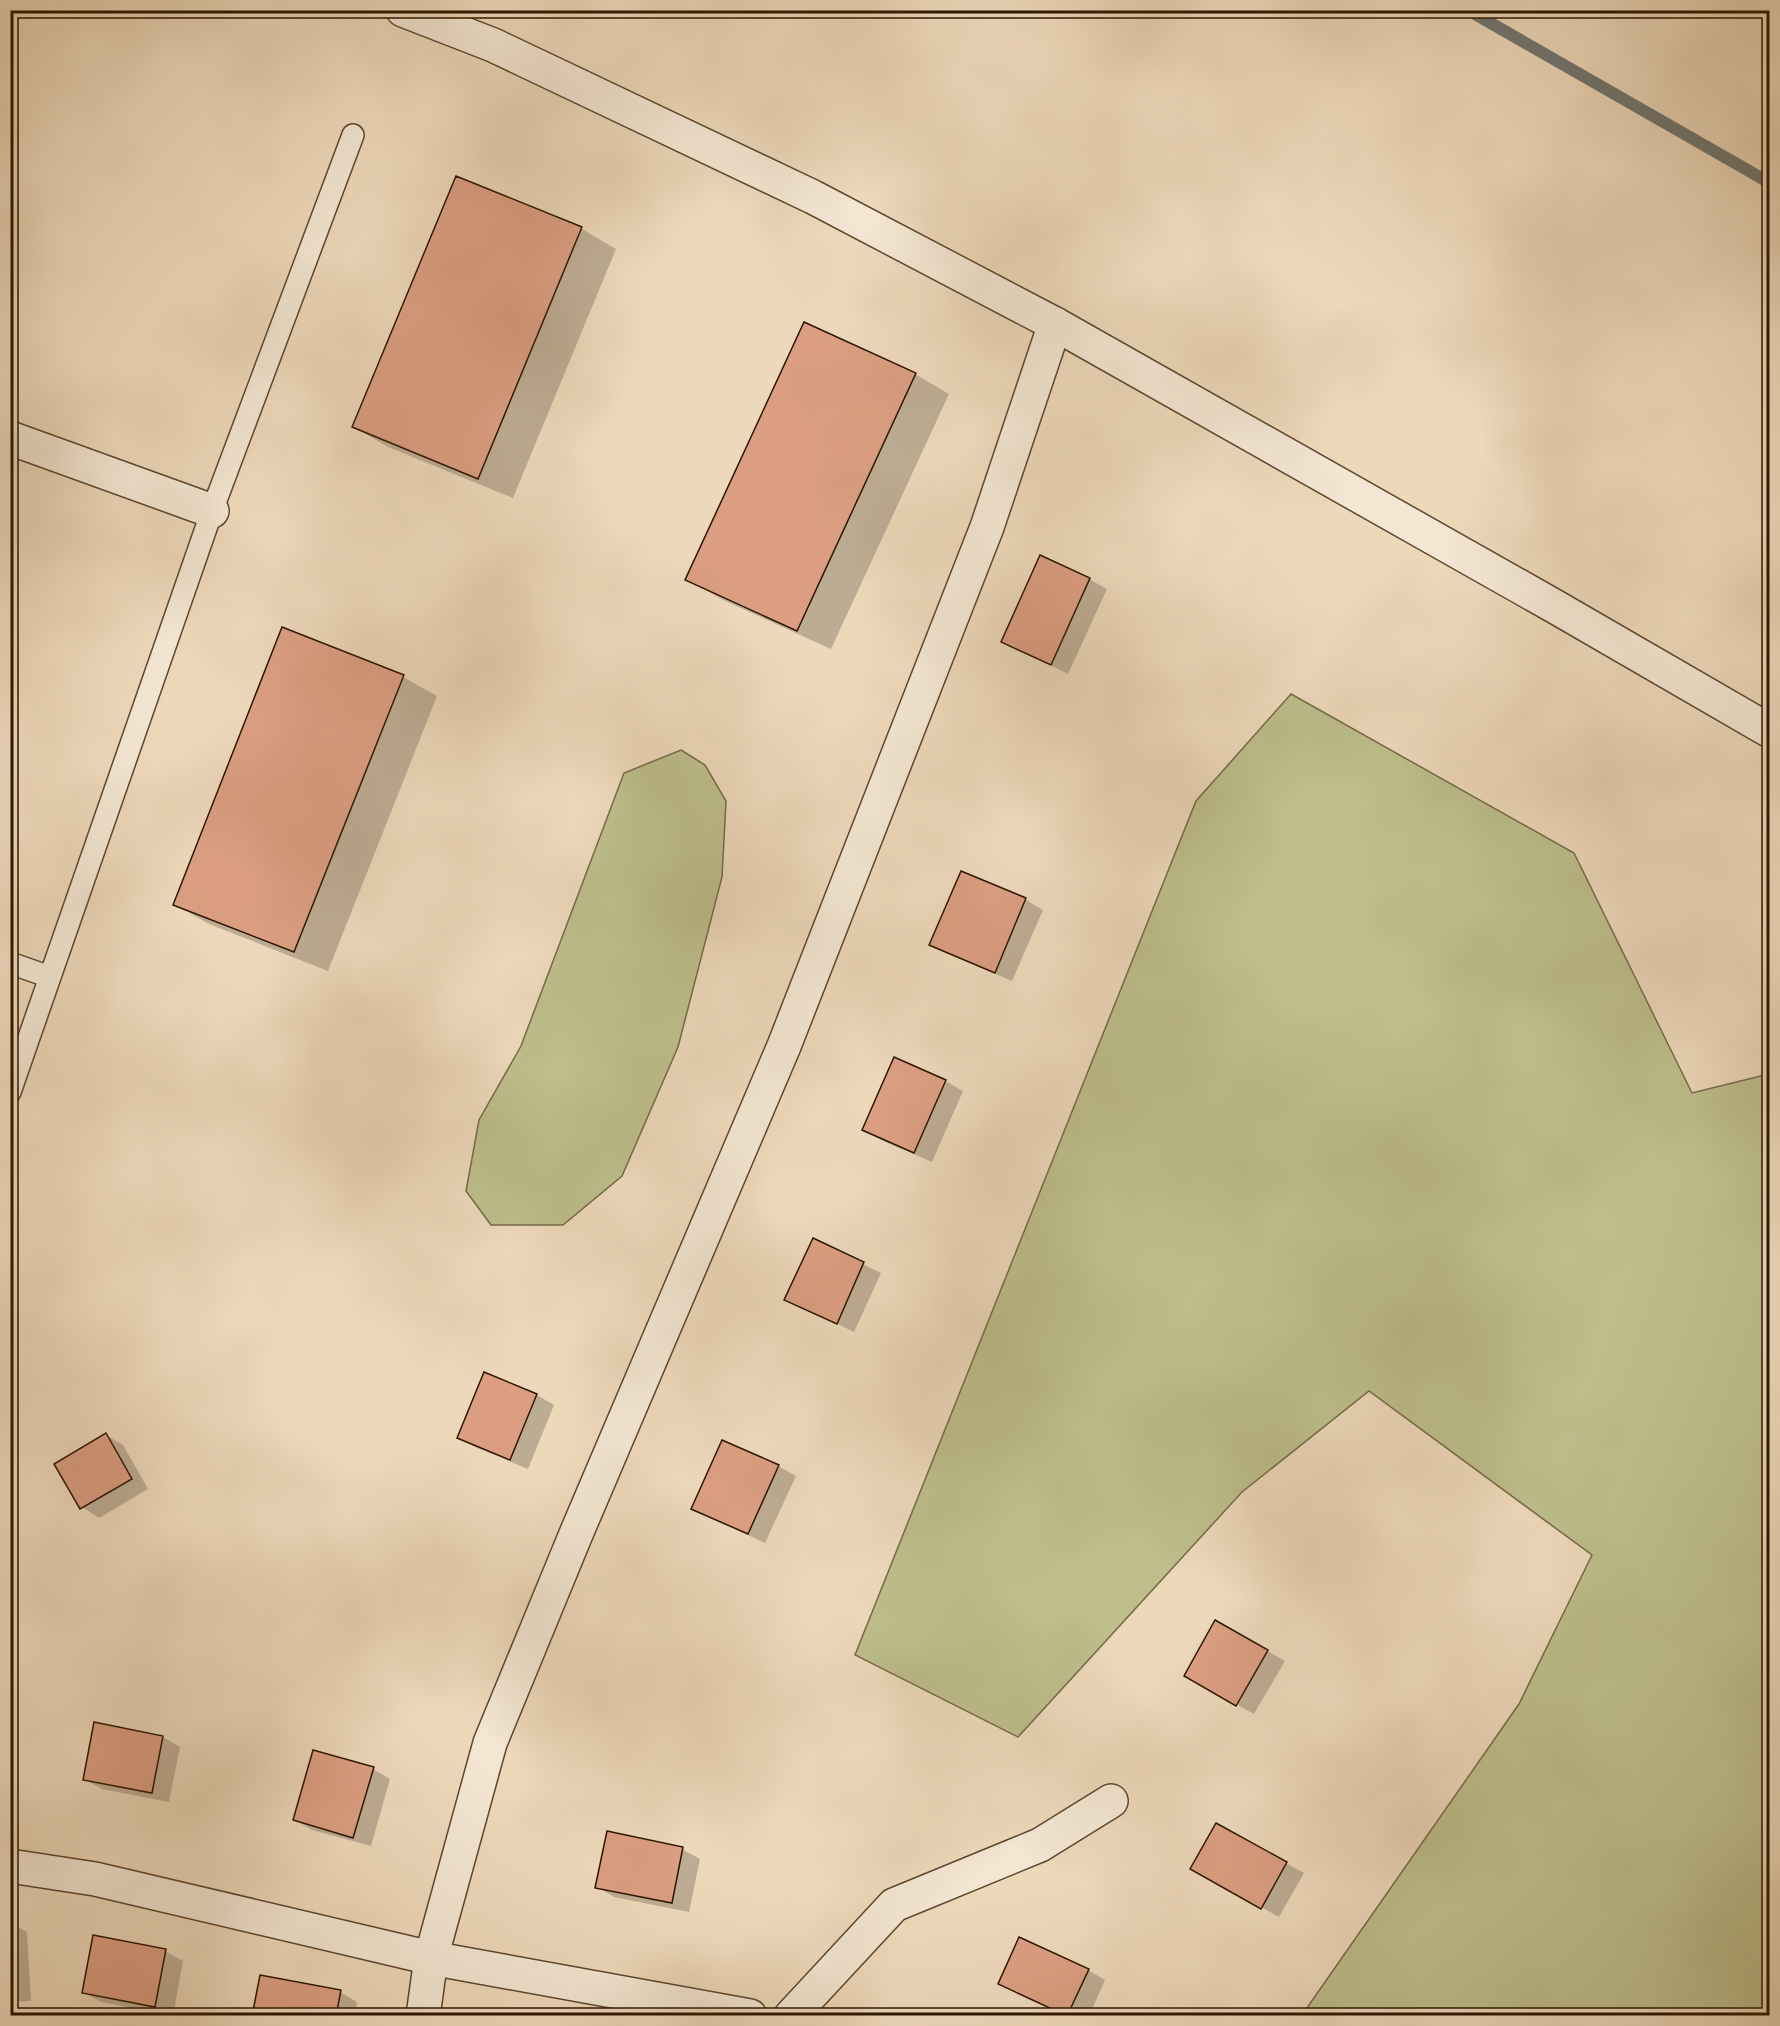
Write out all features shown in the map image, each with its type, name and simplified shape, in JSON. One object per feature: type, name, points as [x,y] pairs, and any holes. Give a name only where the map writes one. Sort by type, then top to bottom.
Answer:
[{"type":"street","points":[[403,10],[493,45],[813,197],[1055,324],[1533,594],[1770,731]]},
{"type":"street","points":[[423,2016],[431,1958],[490,1743],[576,1534],[784,1047],[987,527],[1055,324]]},
{"type":"street","points":[[10,438],[212,511]]},
{"type":"street","points":[[791,2016],[894,1905],[1040,1845],[1111,1801]]},
{"type":"street","points":[[10,1866],[95,1879],[431,1958],[750,2016]]},
{"type":"lane","points":[[10,1092],[212,511],[353,135]]},
{"type":"lane","points":[[10,963],[51,977]]},
{"type":"green space","points":[[1291,694],[1574,853],[1692,1093],[1769,1074],[1769,2015],[1302,2015],[1519,1704],[1592,1555],[1369,1391],[1242,1492],[1018,1737],[855,1655],[1196,801]]},
{"type":"green space","points":[[681,750],[705,765],[726,801],[722,877],[678,1047],[622,1176],[563,1225],[491,1225],[466,1191],[479,1120],[521,1046],[624,773]]},
{"type":"building","points":[[456,176],[582,227],[478,479],[352,427]]},
{"type":"building","points":[[804,322],[916,373],[797,631],[685,580]]},
{"type":"building","points":[[1040,555],[1090,578],[1051,665],[1001,642]]},
{"type":"building","points":[[282,627],[404,675],[294,952],[173,905]]},
{"type":"building","points":[[961,871],[1026,898],[995,973],[929,945]]},
{"type":"building","points":[[894,1057],[946,1080],[914,1153],[862,1130]]},
{"type":"building","points":[[813,1238],[864,1262],[837,1324],[784,1300]]},
{"type":"building","points":[[484,1372],[537,1394],[510,1460],[457,1438]]},
{"type":"building","points":[[106,1433],[132,1479],[80,1509],[54,1464]]},
{"type":"building","points":[[722,1440],[779,1465],[748,1534],[691,1509]]},
{"type":"building","points":[[1215,1620],[1268,1650],[1236,1706],[1184,1676]]},
{"type":"building","points":[[94,1722],[163,1736],[152,1793],[83,1780]]},
{"type":"building","points":[[313,1750],[374,1767],[353,1838],[293,1820]]},
{"type":"building","points":[[1216,1823],[1287,1862],[1261,1909],[1190,1869]]},
{"type":"building","points":[[607,1831],[683,1847],[672,1903],[595,1888]]},
{"type":"building","points":[[93,1935],[166,1949],[155,2007],[82,1993]]},
{"type":"building","points":[[10,1936],[14,1992],[10,1992]]},
{"type":"building","points":[[1019,1937],[1089,1969],[1067,2016],[998,1984]]},
{"type":"building","points":[[260,1975],[341,1990],[336,2016],[252,2016]]},
{"type":"waterway","points":[[1468,10],[1770,183]]}]
